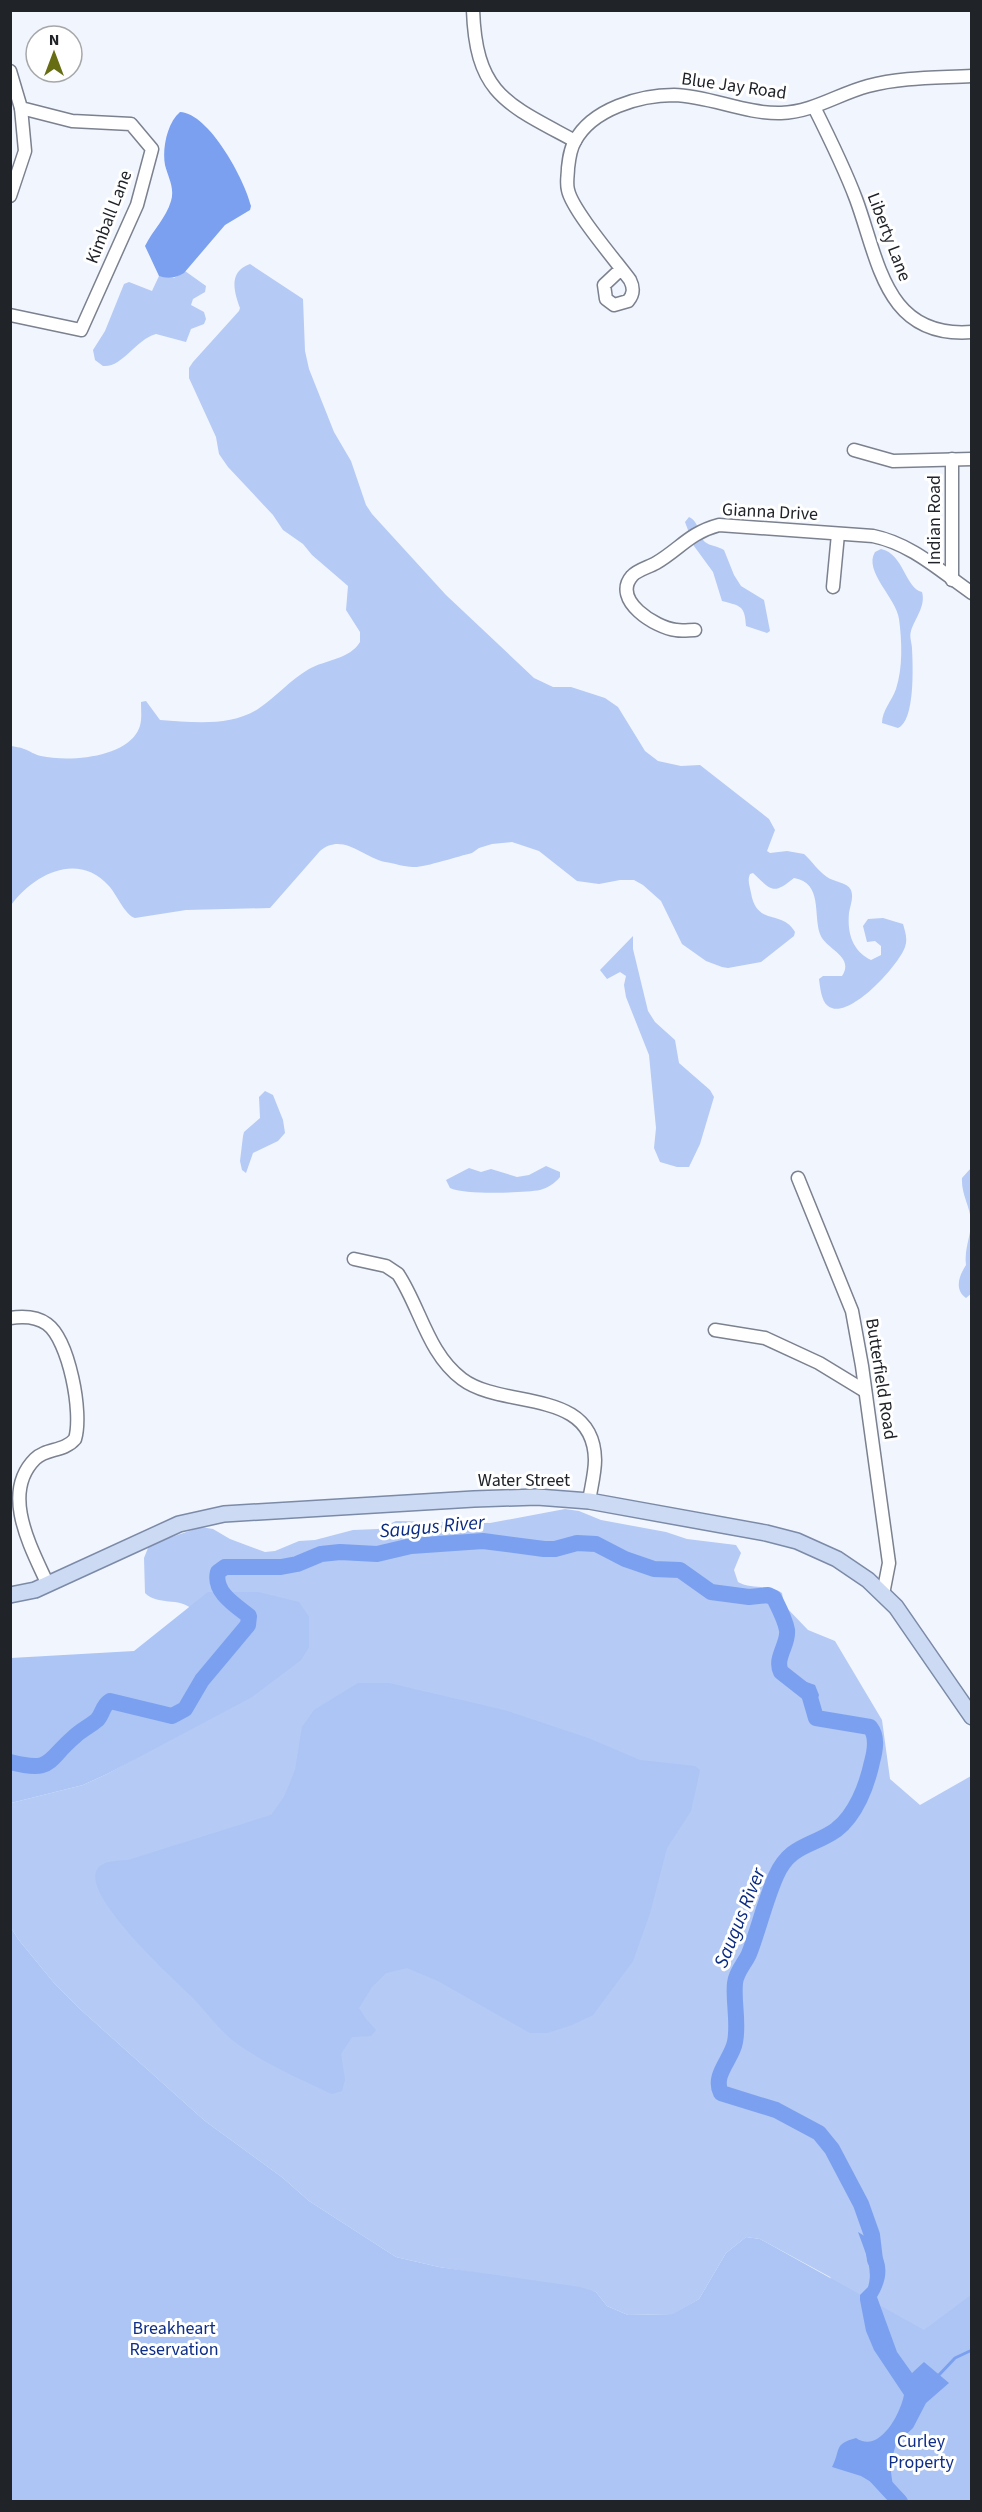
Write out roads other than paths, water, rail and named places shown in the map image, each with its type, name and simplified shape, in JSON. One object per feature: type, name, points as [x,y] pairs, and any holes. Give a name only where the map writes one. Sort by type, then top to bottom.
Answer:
[{"type":"main road","name":"Water Street","points":[[10,1595],[48,1585],[179,1524],[224,1514],[474,1499],[537,1497],[589,1501],[714,1522],[797,1541],[837,1559],[868,1580],[913,1628],[972,1717]]},
{"type":"street","points":[[473,10],[474,37],[484,75],[495,89],[521,111],[575,141],[569,163],[568,191],[577,209],[621,269]]},
{"type":"street","points":[[10,71],[21,108],[25,151],[10,196]]},
{"type":"street","name":"Blue Jay Road","points":[[575,141],[592,123],[605,114],[620,106],[656,96],[700,98],[770,112],[794,112],[814,107],[854,90],[893,81],[972,76]]},
{"type":"street","name":"Liberty Lane","points":[[814,107],[856,200],[886,288],[905,313],[926,326],[951,334],[972,332]]},
{"type":"street","name":"Kimball Lane","points":[[10,315],[81,330],[137,206],[152,149],[131,124],[72,121],[21,108]]},
{"type":"street","points":[[854,450],[892,461],[972,459]]},
{"type":"street","name":"Indian Road","points":[[952,459],[952,580]]},
{"type":"street","name":"Gianna Drive","points":[[695,630],[675,630],[656,622],[634,608],[625,590],[632,575],[658,562],[696,533],[719,525],[873,536],[896,542],[972,593]]},
{"type":"street","points":[[833,587],[838,534]]},
{"type":"street","name":"Butterfield Road","points":[[798,1178],[852,1311],[889,1563],[883,1594]]},
{"type":"street","points":[[354,1259],[386,1266],[398,1274],[442,1358],[462,1379],[491,1393],[540,1403],[573,1413],[590,1435],[595,1460],[589,1501]]},
{"type":"street","points":[[10,1318],[40,1319],[58,1335],[74,1388],[77,1411],[75,1438],[60,1450],[35,1459],[25,1474],[19,1497],[21,1518],[48,1585]]},
{"type":"street","points":[[715,1330],[765,1338],[819,1364],[865,1391]]},
{"type":"water","points":[[180,112],[191,115],[214,135],[234,165],[251,206],[250,210],[225,225],[184,273],[166,278],[159,276],[145,246],[171,201],[172,187],[165,165],[164,152],[169,129]]},
{"type":"water","points":[[779,1667],[795,1678],[815,1685],[819,1695],[814,1711],[784,1679]]},
{"type":"water","points":[[858,2232],[874,2245],[884,2260],[885,2277],[877,2297],[897,2352],[912,2373],[924,2362],[949,2383],[926,2403],[913,2428],[896,2444],[890,2465],[893,2487],[888,2492],[861,2476],[832,2467],[841,2445],[856,2438],[865,2442],[873,2441],[887,2430],[898,2412],[904,2395],[874,2350],[866,2331],[860,2295],[868,2287],[870,2273]]},
{"type":"waterway","name":"Saugus River","points":[[10,1762],[34,1766],[48,1763],[65,1745],[97,1720],[105,1705],[110,1701],[172,1716],[185,1709],[202,1680],[248,1625],[249,1616],[232,1603],[219,1586],[218,1572],[225,1567],[281,1567],[297,1564],[321,1554],[340,1552],[377,1554],[411,1546],[483,1541],[544,1549],[555,1549],[577,1543],[596,1544],[625,1559],[654,1569],[680,1570],[711,1592],[749,1597],[768,1595],[774,1598],[787,1630],[779,1662],[781,1672],[809,1694],[816,1718],[870,1727],[874,1735],[875,1749],[864,1790],[855,1808],[843,1824],[827,1836],[795,1852],[776,1876],[749,1954],[736,1979],[735,2042],[721,2073],[719,2086],[721,2093],[776,2110],[819,2133],[832,2149],[861,2204],[872,2235],[875,2260]]},
{"type":"waterway","points":[[938,2376],[955,2358],[972,2350]]},
{"type":"waterway","name":"Saugus River","points":[[875,2475],[900,2502]]},
{"type":"park label","name":"Breakheart Reservation","points":[[174,2338]]},
{"type":"park label","name":"Curley Property","points":[[921,2451]]}]
